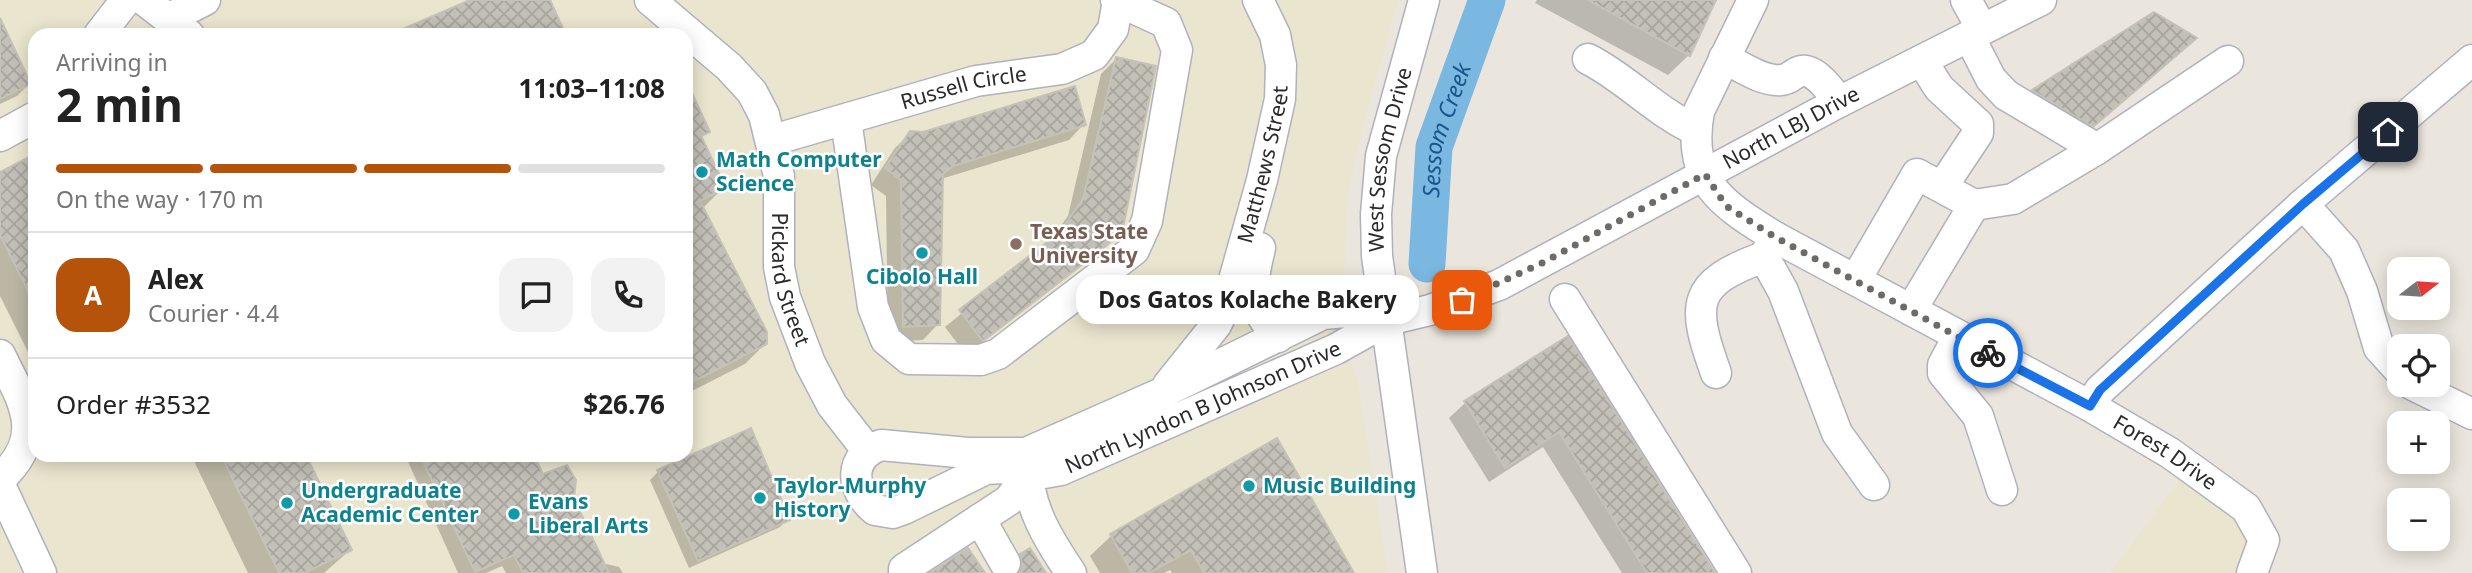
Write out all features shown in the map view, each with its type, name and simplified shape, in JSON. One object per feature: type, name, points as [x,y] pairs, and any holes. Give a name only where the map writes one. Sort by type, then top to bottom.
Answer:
[{"type":"street","points":[[104,28],[126,0]]},
{"type":"street","points":[[144,0],[179,27],[205,0]]},
{"type":"street","name":"Pickard Street","points":[[650,0],[683,28]]},
{"type":"street","name":"Matthews Street","points":[[1164,392],[1173,375],[1190,359],[1216,325],[1224,307],[1262,180],[1280,99],[1280,65],[1275,35],[1258,0]]},
{"type":"street","name":"Matthews Street","points":[[1276,0],[1292,38],[1296,76],[1294,110],[1253,278],[1255,304],[1278,337]]},
{"type":"street","name":"West Sessom Drive","points":[[1422,573],[1377,256],[1377,187],[1397,95],[1424,0]]},
{"type":"street","points":[[1588,59],[1616,74],[1675,121],[1696,130],[1699,111],[1753,0]]},
{"type":"street","points":[[1966,0],[1991,79],[2006,95],[2097,149]]},
{"type":"street","name":"North LBJ Drive","points":[[1388,320],[1441,306],[1499,285],[1839,102],[2041,0]]},
{"type":"street","points":[[846,120],[873,307],[886,340],[909,359],[981,360],[998,354],[1133,250],[1147,221],[1177,50],[1166,23],[1117,1]]},
{"type":"street","name":"Russell Circle","points":[[773,140],[976,81],[1062,69],[1094,55],[1113,29],[1117,1]]},
{"type":"street","name":"Pickard Street","points":[[693,36],[729,67],[752,92],[773,140],[779,176],[779,267],[785,297],[810,363],[832,405],[867,450]]},
{"type":"street","points":[[1724,58],[1769,79],[1781,80],[1799,71],[1807,71],[1830,89],[1839,102]]},
{"type":"street","points":[[2090,406],[2100,390],[2303,204],[2472,60]]},
{"type":"street","points":[[1922,61],[1939,88],[1984,117],[1978,133],[1942,187]]},
{"type":"street","points":[[1856,279],[1917,174],[1975,205],[2013,199],[2097,149],[2228,61]]},
{"type":"street","points":[[0,136],[28,121]]},
{"type":"street","name":"Forest Drive","points":[[1696,130],[1695,146],[1705,174],[1726,206],[1770,247],[1856,279],[1958,337],[2090,406],[2170,453],[2226,491],[2246,508],[2264,540],[2252,573]]},
{"type":"street","points":[[2303,204],[2344,250],[2362,291],[2379,348],[2387,357]]},
{"type":"street","points":[[1911,310],[1975,205]]},
{"type":"street","points":[[1716,373],[1700,328],[1703,297],[1716,279],[1770,247],[1783,291],[1837,433],[1874,485]]},
{"type":"street","points":[[1565,299],[1736,573]]},
{"type":"street","name":"North Lyndon B Johnson Drive","points":[[1388,320],[1336,349],[1061,470],[1027,464],[956,452],[897,445],[867,450],[857,466],[859,492],[867,504],[881,513],[904,509],[986,469],[1027,464],[1164,392],[1323,314],[1346,312],[1388,320]]},
{"type":"street","points":[[1958,337],[1943,365],[1942,373],[1978,416],[2002,490]]},
{"type":"street","points":[[0,355],[25,405],[28,424],[27,439],[20,454],[0,479]]},
{"type":"street","points":[[1229,360],[1242,390]]},
{"type":"street","points":[[2437,397],[2472,415]]},
{"type":"street","points":[[904,573],[904,569],[1009,500],[1027,464]]},
{"type":"street","points":[[1027,464],[1034,510],[1071,573]]},
{"type":"street","points":[[0,485],[41,573]]},
{"type":"street","points":[[980,519],[1015,570]]},
{"type":"shaded area","name":"Texas State University","points":[[0,0],[1398,0],[1358,145],[1348,196],[1343,291],[1352,368],[1358,381],[1388,573],[0,573]]},
{"type":"shaded area","points":[[2183,475],[2225,501],[2256,542],[2242,573],[2110,573]]},
{"type":"building","points":[[470,0],[550,0],[563,28],[405,28]]},
{"type":"building","points":[[1588,0],[1716,0],[1690,56]]},
{"type":"building","points":[[2154,12],[2197,38],[2093,127],[2032,90]]},
{"type":"building","points":[[0,18],[28,78],[28,85],[0,99]]},
{"type":"building","points":[[1116,57],[1156,66],[1122,233],[983,341],[959,310],[1059,233],[1083,199]]},
{"type":"building","name":"Cibolo Hall","points":[[1075,86],[1086,125],[953,166],[943,174],[940,325],[903,327],[901,180],[885,168],[910,131],[923,132]]},
{"type":"building","points":[[693,95],[710,132],[701,136],[726,188],[700,201],[767,332],[767,344],[693,381]]},
{"type":"building","points":[[28,158],[28,291],[0,235],[0,172]]},
{"type":"building","points":[[1568,336],[1715,573],[1647,573],[1559,432],[1505,468],[1464,401]]},
{"type":"building","name":"Taylor-Murphy History","points":[[751,428],[790,520],[698,561],[657,470],[675,462],[693,462],[693,454]]},
{"type":"building","name":"Music Building","points":[[1277,438],[1354,573],[1204,573],[1191,550],[1149,573],[1132,573],[1110,534]]},
{"type":"building","name":"Undergraduate Academic Center","points":[[224,462],[309,462],[352,550],[304,573],[279,573]]},
{"type":"building","name":"Evans Liberal Arts","points":[[423,462],[537,462],[543,474],[567,465],[576,480],[574,499],[609,573],[523,573],[514,555],[475,572]]},
{"type":"building","points":[[968,548],[985,573],[930,573]]},
{"type":"building","points":[[1030,548],[1046,573],[1019,573],[1022,564],[1020,554]]},
{"type":"waterway","name":"Sessom Creek","points":[[1427,264],[1434,147],[1487,0]]},
{"type":"way so far","points":[[1462,300],[1544,262],[1705,174],[1717,197],[1726,206],[1775,237],[1988,353]]},
{"type":"place","name":"Math Computer Science","points":[[702,172]]},
{"type":"place","name":"Texas State University","points":[[1016,244]]},
{"type":"place","name":"Cibolo Hall","points":[[922,253]]},
{"type":"place","name":"Dos Gatos Kolache Bakery","points":[[1462,300]]},
{"type":"place","name":"Music Building","points":[[1249,486]]},
{"type":"place","name":"Taylor-Murphy History","points":[[760,498]]},
{"type":"place","name":"Undergraduate Academic Center","points":[[287,503]]},
{"type":"place","name":"Evans Liberal Arts","points":[[514,514]]},
{"type":"route","points":[[1988,353],[2090,406],[2100,390],[2303,204],[2388,132]]}]
